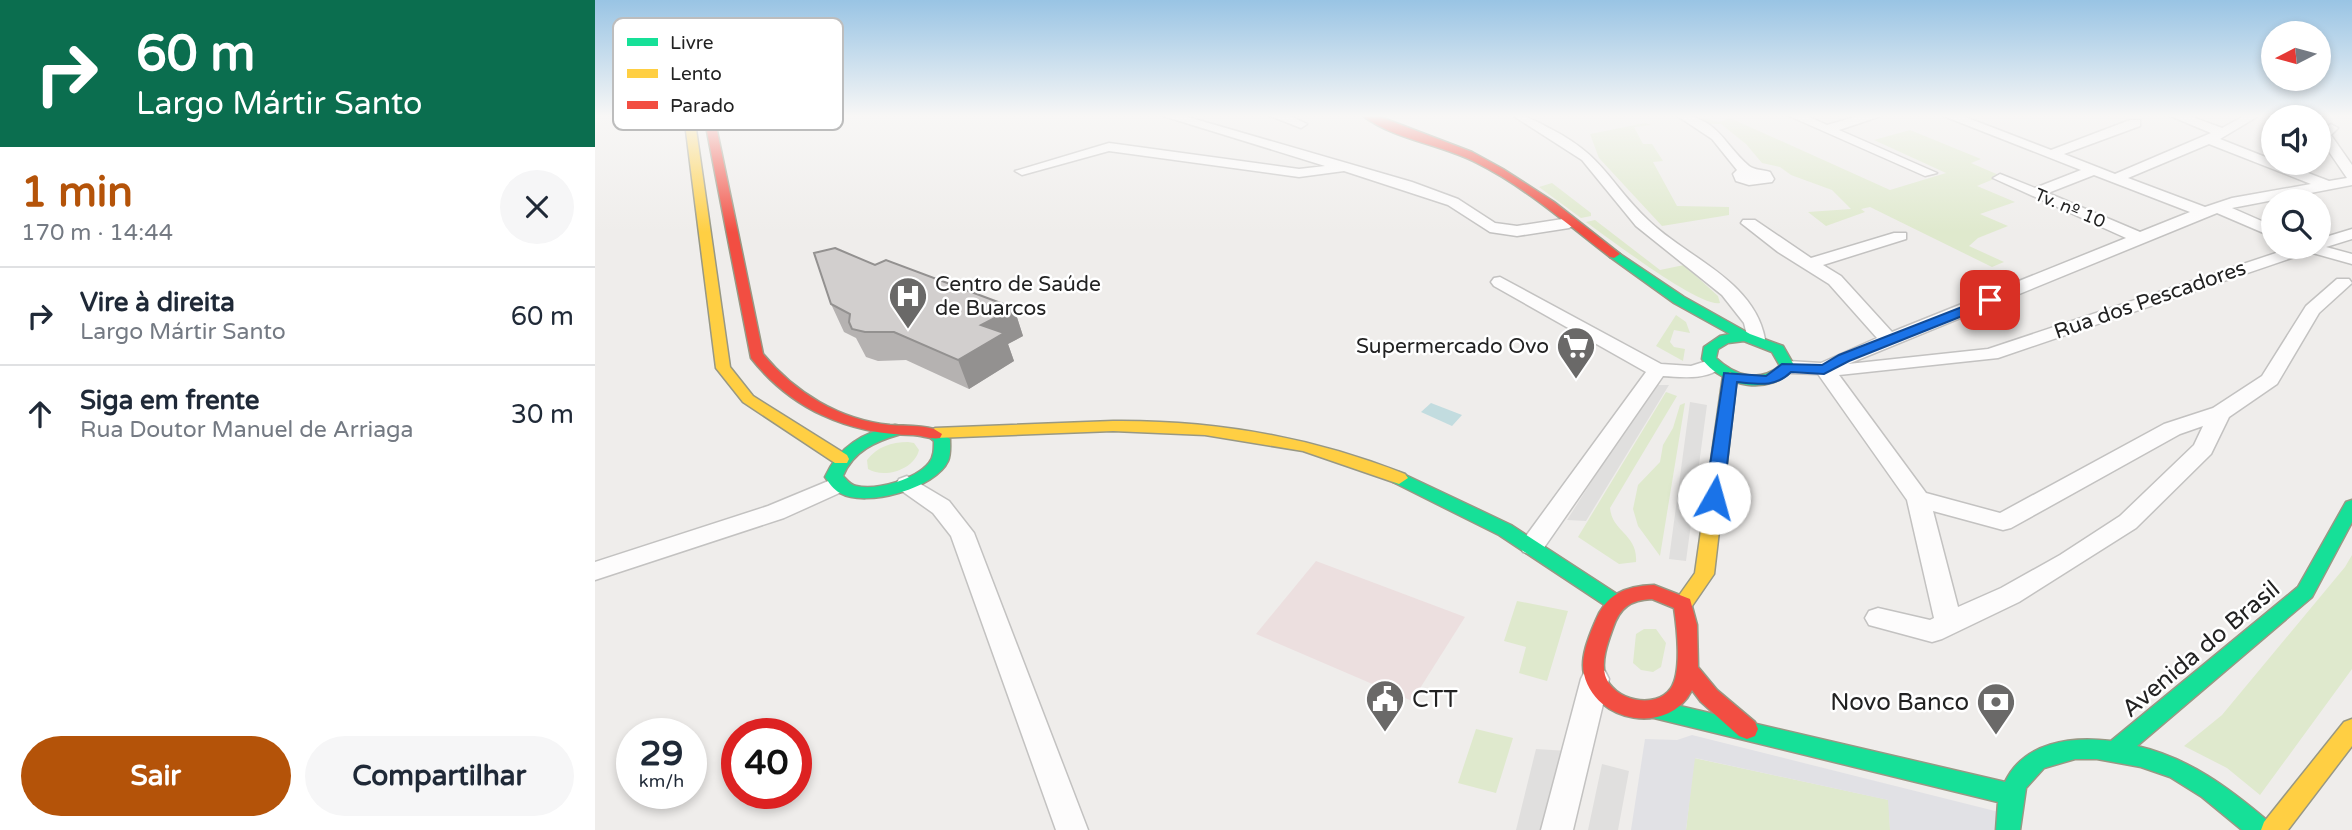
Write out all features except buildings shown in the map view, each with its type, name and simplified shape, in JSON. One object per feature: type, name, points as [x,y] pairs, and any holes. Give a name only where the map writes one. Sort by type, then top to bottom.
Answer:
[{"type":"main road","points":[[694,154],[723,368],[741,395],[756,407],[808,433],[841,459]]},
{"type":"main road","points":[[716,154],[756,355],[777,383],[808,403],[836,416],[894,430],[997,434],[1142,426],[1203,429],[1276,440],[1357,460],[1418,484],[1532,546],[1613,601]]},
{"type":"main road","points":[[1455,154],[1493,168],[1698,315],[1784,354],[1788,367],[1777,378],[1767,381],[1730,376],[1712,356],[1698,315]]},
{"type":"main road","points":[[1712,356],[1725,339],[1750,338]]},
{"type":"main road","points":[[1683,604],[1704,574],[1730,376]]},
{"type":"main road","points":[[894,430],[863,442],[841,459],[834,477],[838,485],[847,490],[867,493],[908,484],[934,466],[997,434]]},
{"type":"main road","points":[[934,466],[944,447],[935,433]]},
{"type":"main road","name":"Avenida do Brasil","points":[[2116,750],[2305,592],[2352,506]]},
{"type":"main road","points":[[1683,604],[1654,592],[1623,594],[1613,601],[1593,665],[1595,679],[1603,692],[1624,707],[1654,709],[1707,724],[1747,729],[2011,794]]},
{"type":"main road","points":[[1654,709],[1668,706],[1681,693],[1686,667],[1687,618],[1683,604]]},
{"type":"main road","points":[[1686,667],[1709,696],[1747,729]]},
{"type":"main road","points":[[2273,830],[2352,729]]},
{"type":"main road","points":[[2008,830],[2011,794],[2019,777],[2032,764],[2048,754],[2068,749],[2116,750],[2175,769],[2207,787],[2260,830]]},
{"type":"street","points":[[1023,172],[1086,154]]},
{"type":"street","points":[[1158,154],[1299,173],[1346,167]]},
{"type":"street","points":[[1300,154],[1453,202],[1490,227],[1517,231],[1569,223]]},
{"type":"street","points":[[1582,154],[1644,225],[1695,262],[1737,302],[1754,321],[1750,338]]},
{"type":"street","points":[[1732,154],[1746,171]]},
{"type":"street","points":[[1884,154],[1930,173]]},
{"type":"street","points":[[2052,154],[2261,228]]},
{"type":"street","points":[[2117,178],[2174,154]]},
{"type":"street","points":[[2246,154],[2326,185]]},
{"type":"street","points":[[2337,154],[2352,175]]},
{"type":"street","points":[[2034,193],[2095,170]]},
{"type":"street","name":"Tv. nº 10","points":[[2000,178],[2140,238]]},
{"type":"street","points":[[1949,624],[1918,499],[1824,369],[1889,340],[2212,210],[2352,181]]},
{"type":"street","points":[[1749,223],[1836,280],[1889,340]]},
{"type":"street","points":[[2331,240],[2352,233]]},
{"type":"street","points":[[1809,264],[1900,236]]},
{"type":"street","points":[[2331,253],[2352,259]]},
{"type":"street","name":"Rua dos Pescadores","points":[[1788,367],[1851,370],[1991,354],[2272,259]]},
{"type":"street","points":[[1500,282],[1657,370],[1692,372],[1712,356]]},
{"type":"street","points":[[1918,499],[2003,523],[2172,429],[2220,413],[2270,380],[2312,310],[2343,283]]},
{"type":"street","points":[[1698,315],[1727,312],[1737,302]]},
{"type":"street","points":[[1532,546],[1657,370]]},
{"type":"street","points":[[1878,618],[1933,631],[2010,595],[2069,561],[2128,522],[2203,449],[2220,413]]},
{"type":"street","points":[[908,484],[941,507],[962,533],[1072,830]]},
{"type":"street","points":[[595,571],[776,512],[838,485]]},
{"type":"street","points":[[1557,830],[1595,679]]},
{"type":"shaded area","points":[[1653,385],[1669,385],[1586,521],[1567,520]]},
{"type":"shaded area","points":[[1690,402],[1707,405],[1686,561],[1669,559]]},
{"type":"shaded area","points":[[1316,561],[1465,617],[1412,701],[1256,634]]},
{"type":"shaded area","points":[[1692,735],[2007,814],[2008,830],[1890,830],[1888,800],[1695,758],[1686,830],[1631,830],[1645,739],[1677,740]]},
{"type":"shaded area","points":[[1536,749],[1568,751],[1549,830],[1516,830]]},
{"type":"shaded area","points":[[1602,764],[1629,771],[1618,830],[1588,830]]},
{"type":"green space","points":[[1597,154],[1658,154],[1663,161],[1653,162],[1677,206],[1729,207],[1729,215],[1662,226]]},
{"type":"green space","points":[[1754,154],[1809,154],[1890,190],[1946,173],[1904,154],[1968,154],[1981,159],[1971,163],[2001,176],[1977,186],[2015,202],[1980,214],[2008,226],[1978,238],[1969,246],[2004,262],[1992,267],[1870,207],[1861,209],[1865,212],[1826,226],[1808,212],[1851,209],[1832,190],[1791,175],[1780,167],[1762,163]]},
{"type":"green space","points":[[1552,183],[1591,213],[1591,216],[1581,218],[1539,187]]},
{"type":"green space","points":[[1595,220],[1660,270],[1684,265],[1718,296],[1720,303],[1709,302],[1674,284],[1586,222]]},
{"type":"green space","points":[[1676,315],[1686,322],[1690,333],[1674,330],[1670,342],[1674,347],[1685,349],[1683,361],[1656,346]]},
{"type":"green space","points":[[1666,392],[1677,396],[1610,508],[1615,523],[1629,539],[1636,553],[1636,562],[1619,564],[1578,537]]},
{"type":"green space","points":[[1685,403],[1660,556],[1638,526],[1633,509],[1638,485],[1660,462],[1663,445],[1673,428],[1680,405]]},
{"type":"green space","points":[[914,443],[919,450],[911,463],[890,473],[868,469],[867,460],[875,452],[890,444]]},
{"type":"green space","points":[[2352,555],[2352,669],[2260,795],[2227,768],[2184,746],[2222,715],[2345,567]]},
{"type":"green space","points":[[1517,601],[1568,611],[1547,681],[1519,673],[1526,647],[1504,641]]},
{"type":"green space","points":[[1644,629],[1656,629],[1666,643],[1661,667],[1653,672],[1641,670],[1633,663],[1636,634]]},
{"type":"green space","points":[[1476,729],[1513,738],[1496,793],[1458,783]]},
{"type":"green space","points":[[1694,758],[1889,800],[1890,830],[1686,830]]},
{"type":"water","points":[[1431,403],[1462,415],[1452,426],[1421,412]]},
{"type":"traffic: fast","points":[[1614,254],[1679,300],[1745,337]]},
{"type":"traffic: fast","points":[[1745,337],[1778,349],[1788,367],[1769,379],[1747,381],[1727,373],[1709,359],[1711,347],[1725,339],[1745,337]]},
{"type":"traffic: fast","points":[[895,430],[866,441],[850,451],[834,477],[846,489],[866,493],[893,488],[920,478],[937,465],[942,453],[942,439],[934,434]]},
{"type":"traffic: fast","points":[[1399,478],[1505,530],[1613,601]]},
{"type":"traffic: fast","points":[[2116,750],[2305,592],[2352,506]]},
{"type":"traffic: fast","points":[[1654,709],[2011,794]]},
{"type":"traffic: fast","points":[[2008,830],[2014,787],[2022,774],[2036,761],[2054,753],[2075,749],[2119,752],[2178,770],[2211,790],[2260,830]]},
{"type":"traffic: slow","points":[[694,154],[723,368],[748,399],[841,459]]},
{"type":"traffic: slow","points":[[1683,604],[1704,574],[1730,376]]},
{"type":"traffic: slow","points":[[935,433],[1113,426],[1205,430],[1304,446],[1399,478]]},
{"type":"traffic: slow","points":[[2273,830],[2352,729]]},
{"type":"traffic: jam","points":[[716,154],[756,355],[782,384],[833,415],[871,427],[918,430],[934,434]]},
{"type":"traffic: jam","points":[[1464,154],[1482,161],[1533,193],[1614,254]]},
{"type":"traffic: jam","points":[[1654,592],[1683,604],[1688,637],[1688,662],[1684,685],[1679,694],[1658,709],[1645,710],[1618,703],[1607,695],[1594,673],[1594,661],[1603,627],[1616,603],[1627,595],[1654,592]]},
{"type":"traffic: jam","points":[[1686,667],[1709,696],[1747,729]]},
{"type":"place","name":"Centro de Saúde de Buarcos","points":[[908,330]]},
{"type":"place","name":"Supermercado Ovo","points":[[1576,380]]},
{"type":"place","name":"CTT","points":[[1385,733]]},
{"type":"place","name":"Novo Banco","points":[[1996,736]]},
{"type":"route","points":[[1714,498],[1730,376],[1754,382],[1777,378],[1788,367],[1824,369],[1844,358],[1990,300]]}]
